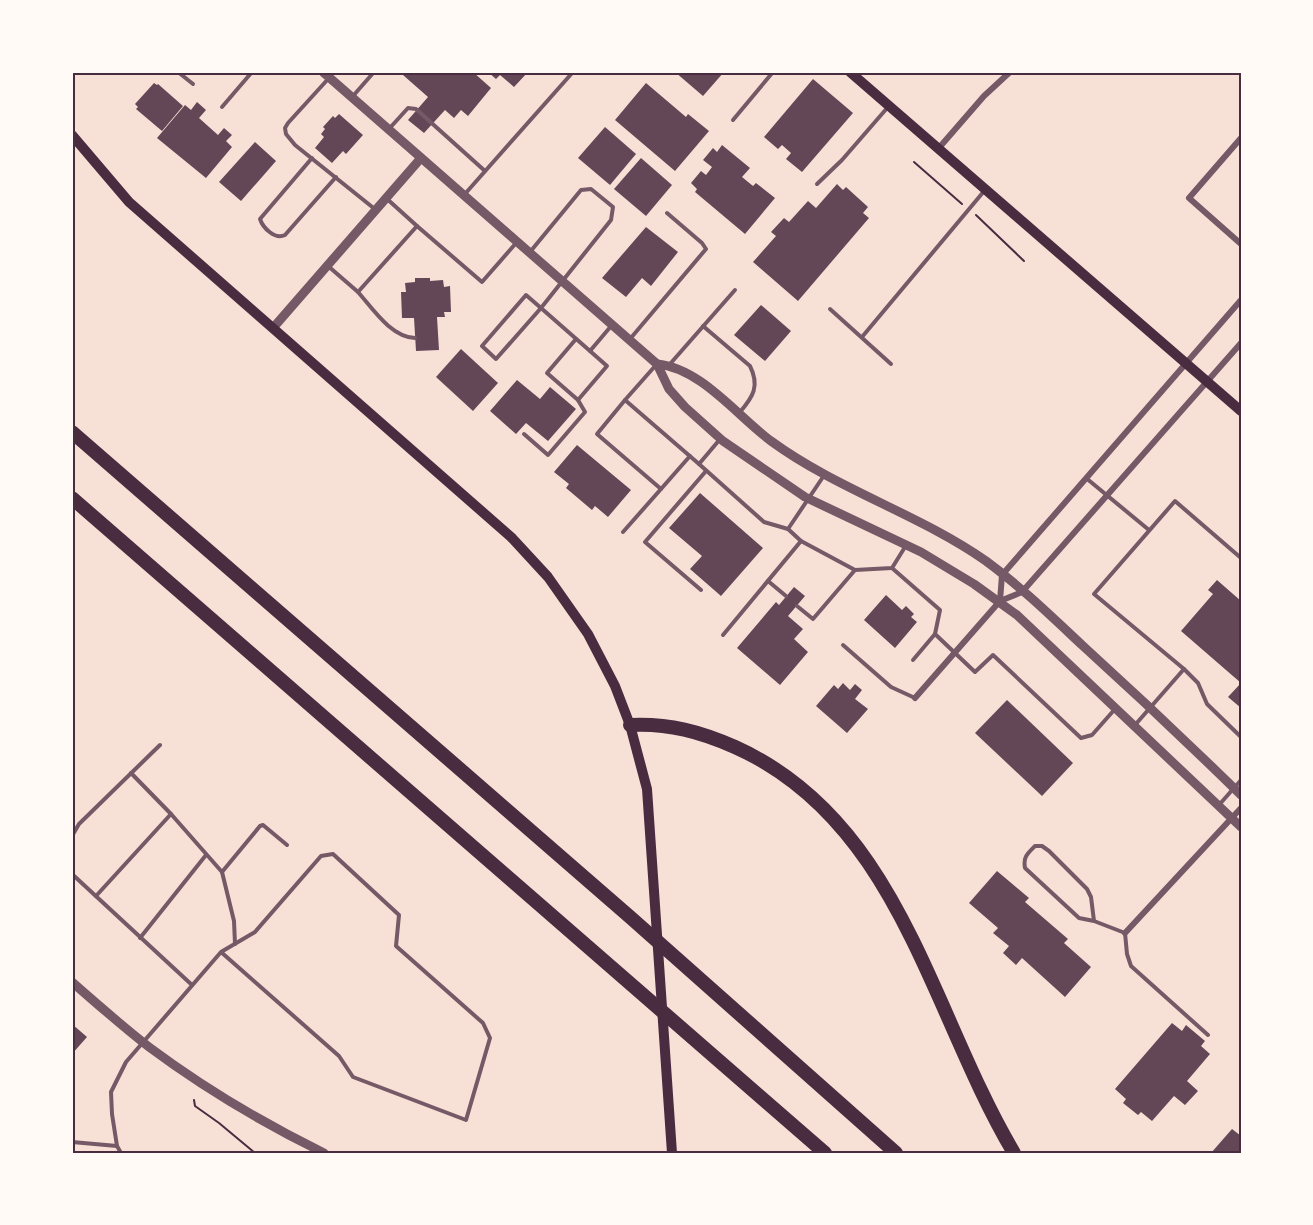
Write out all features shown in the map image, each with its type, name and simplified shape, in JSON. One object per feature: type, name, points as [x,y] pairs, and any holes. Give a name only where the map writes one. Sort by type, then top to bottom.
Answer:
[{"type":"highway","points":[[72,432],[630,917],[896,1153]]},
{"type":"highway","points":[[72,498],[825,1153]]},
{"type":"highway","points":[[630,725],[680,727],[722,741],[752,755],[789,777],[833,816],[858,846],[895,906],[984,1097],[1014,1153]]},
{"type":"main road","points":[[850,72],[1241,411]]},
{"type":"main road","points":[[72,135],[129,202],[510,537],[549,577],[594,644],[615,686],[630,725],[646,789],[672,1153]]},
{"type":"street","points":[[938,149],[984,96],[1010,72]]},
{"type":"street","points":[[326,75],[657,364],[675,395],[721,438],[807,498],[930,557],[1000,601],[1241,827]]},
{"type":"street","points":[[1241,138],[1189,198],[1241,244]]},
{"type":"street","points":[[273,328],[421,158]]},
{"type":"street","points":[[1000,601],[1002,575],[1241,300]]},
{"type":"street","points":[[915,698],[1000,601],[1022,592],[1241,343]]},
{"type":"street","points":[[657,364],[680,368],[701,382],[772,442],[825,474],[947,535],[1002,575],[1150,707],[1238,792]]},
{"type":"street","points":[[1125,933],[1241,808]]},
{"type":"street","points":[[72,982],[142,1041],[217,1094],[324,1153]]},
{"type":"lane","points":[[178,72],[185,74],[193,84]]},
{"type":"lane","points":[[222,107],[252,72]]},
{"type":"lane","points":[[352,97],[374,72]]},
{"type":"lane","points":[[464,195],[573,72]]},
{"type":"lane","points":[[733,120],[772,72]]},
{"type":"lane","points":[[326,75],[285,128],[286,134],[295,145],[376,210]]},
{"type":"lane","points":[[817,184],[842,160],[889,106]]},
{"type":"lane","points":[[388,130],[408,108],[416,109],[485,171]]},
{"type":"lane","points":[[312,158],[260,219],[262,225],[276,236],[285,236],[336,177]]},
{"type":"lane","points":[[529,252],[581,190],[591,189],[613,207],[611,220],[541,309],[496,359],[482,346],[526,296],[541,309],[590,351],[607,366],[578,400]]},
{"type":"lane","points":[[862,337],[986,190]]},
{"type":"lane","points":[[386,198],[482,282],[517,242]]},
{"type":"lane","points":[[629,340],[706,249],[667,213]]},
{"type":"lane","points":[[358,292],[417,226]]},
{"type":"lane","points":[[327,266],[358,292],[388,324],[403,336],[415,338]]},
{"type":"lane","points":[[669,365],[735,290]]},
{"type":"lane","points":[[830,309],[891,364]]},
{"type":"lane","points":[[590,351],[612,325]]},
{"type":"lane","points":[[703,326],[750,366],[753,373],[755,390],[739,414]]},
{"type":"lane","points":[[524,434],[548,454],[585,412],[578,400],[547,373],[576,339]]},
{"type":"lane","points":[[657,364],[597,434],[661,489]]},
{"type":"lane","points":[[625,400],[764,522],[788,530],[801,541],[855,570],[892,568],[940,610],[935,634],[913,660]]},
{"type":"lane","points":[[699,464],[721,438]]},
{"type":"lane","points":[[623,532],[690,456]]},
{"type":"lane","points":[[701,590],[645,542],[706,471]]},
{"type":"lane","points":[[788,530],[825,474]]},
{"type":"lane","points":[[1086,478],[1149,530]]},
{"type":"lane","points":[[1241,558],[1175,501],[1094,594],[1184,669],[1198,683],[1207,704],[1241,737]]},
{"type":"lane","points":[[723,635],[801,541]]},
{"type":"lane","points":[[892,568],[906,545]]},
{"type":"lane","points":[[797,606],[813,619],[855,570]]},
{"type":"lane","points":[[768,581],[786,596]]},
{"type":"lane","points":[[935,634],[975,672],[993,655],[1081,738],[1092,735],[1116,708]]},
{"type":"lane","points":[[843,645],[891,687],[915,698]]},
{"type":"lane","points":[[1134,725],[1184,669]]},
{"type":"lane","points":[[72,836],[80,824],[160,745]]},
{"type":"lane","points":[[131,773],[171,813],[222,872],[234,921],[235,944]]},
{"type":"lane","points":[[1219,805],[1238,792],[1241,780]]},
{"type":"lane","points":[[96,896],[171,813]]},
{"type":"lane","points":[[222,872],[260,826],[263,825],[287,845]]},
{"type":"lane","points":[[1094,921],[1092,897],[1087,889],[1049,851],[1042,846],[1035,846],[1026,854],[1025,868],[1073,914],[1125,933],[1131,966],[1208,1035]]},
{"type":"lane","points":[[121,1153],[117,1146],[111,1092],[126,1062],[221,952],[255,932],[321,856],[333,854],[399,915],[396,946],[483,1023],[490,1038],[466,1120],[353,1077],[339,1056],[221,952]]},
{"type":"lane","points":[[140,938],[206,855]]},
{"type":"lane","points":[[72,874],[192,985]]},
{"type":"lane","points":[[72,1142],[117,1146]]},
{"type":"path","points":[[194,1100],[195,1106],[255,1153]]},
{"type":"building","points":[[406,72],[473,72],[491,88],[468,116],[461,110],[454,118],[445,110],[424,133],[408,120],[428,97],[403,75]]},
{"type":"building","points":[[488,72],[528,72],[514,87],[500,75],[496,79]]},
{"type":"building","points":[[675,72],[724,72],[703,96]]},
{"type":"building","points":[[813,79],[853,113],[802,172],[786,159],[791,153],[782,145],[778,149],[764,137]]},
{"type":"building","points":[[154,83],[183,106],[162,131],[136,109],[138,107],[135,104]]},
{"type":"building","points":[[646,83],[686,117],[688,114],[709,131],[675,171],[615,120]]},
{"type":"building","points":[[197,102],[206,110],[199,118],[218,135],[224,128],[232,135],[226,141],[232,147],[206,178],[157,138],[185,105],[191,110]]},
{"type":"building","points":[[339,114],[363,135],[346,154],[343,151],[332,163],[315,148],[324,137],[321,134],[325,129],[323,127],[333,116],[335,118]]},
{"type":"building","points":[[605,127],[636,154],[610,185],[578,158]]},
{"type":"building","points":[[255,142],[276,161],[241,201],[219,182]]},
{"type":"building","points":[[722,145],[750,168],[742,177],[753,186],[756,183],[775,198],[745,234],[695,192],[697,189],[691,183],[701,171],[706,175],[712,167],[703,160],[713,148],[717,152]]},
{"type":"building","points":[[641,158],[672,185],[646,216],[614,189]]},
{"type":"building","points":[[837,184],[843,190],[846,187],[868,207],[863,213],[869,218],[798,301],[753,262],[776,236],[771,232],[784,218],[789,222],[808,201],[816,208]]},
{"type":"building","points":[[646,227],[678,252],[651,286],[642,278],[626,297],[602,278]]},
{"type":"building","points":[[415,278],[430,278],[430,281],[443,280],[444,287],[450,286],[451,312],[444,312],[445,317],[437,317],[439,350],[416,351],[414,318],[402,318],[401,292],[406,292],[405,283],[415,282]]},
{"type":"building","points":[[761,305],[791,331],[765,361],[734,335]]},
{"type":"building","points":[[461,349],[498,383],[473,411],[436,377]]},
{"type":"building","points":[[517,380],[540,399],[550,387],[576,409],[548,441],[526,423],[516,434],[490,411]]},
{"type":"building","points":[[577,445],[631,490],[608,517],[595,506],[592,510],[566,488],[569,484],[554,472]]},
{"type":"building","points":[[700,493],[763,548],[721,596],[690,569],[702,556],[669,528]]},
{"type":"building","points":[[1217,580],[1241,601],[1241,683],[1181,631],[1213,594],[1208,590]]},
{"type":"building","points":[[794,587],[805,596],[788,616],[803,629],[794,639],[808,652],[780,685],[737,648],[776,602],[779,605]]},
{"type":"building","points":[[886,595],[902,610],[906,606],[914,614],[911,617],[917,622],[895,648],[864,620]]},
{"type":"building","points":[[843,683],[850,690],[855,684],[862,690],[855,699],[868,709],[847,733],[816,706],[834,685],[838,689]]},
{"type":"building","points":[[1241,683],[1241,708],[1228,697]]},
{"type":"building","points":[[1007,700],[1073,763],[1042,796],[975,733]]},
{"type":"building","points":[[997,871],[1029,898],[1025,902],[1068,939],[1064,943],[1091,967],[1065,997],[1022,958],[1016,965],[1003,953],[1009,946],[993,933],[998,928],[969,903]]},
{"type":"building","points":[[1172,1023],[1182,1031],[1186,1025],[1205,1041],[1201,1046],[1210,1054],[1187,1081],[1198,1091],[1185,1105],[1174,1096],[1152,1121],[1141,1112],[1138,1115],[1123,1103],[1126,1099],[1115,1089]]},
{"type":"building","points":[[72,1024],[87,1037],[72,1054]]},
{"type":"building","points":[[1232,1129],[1241,1136],[1241,1153],[1211,1153]]}]
